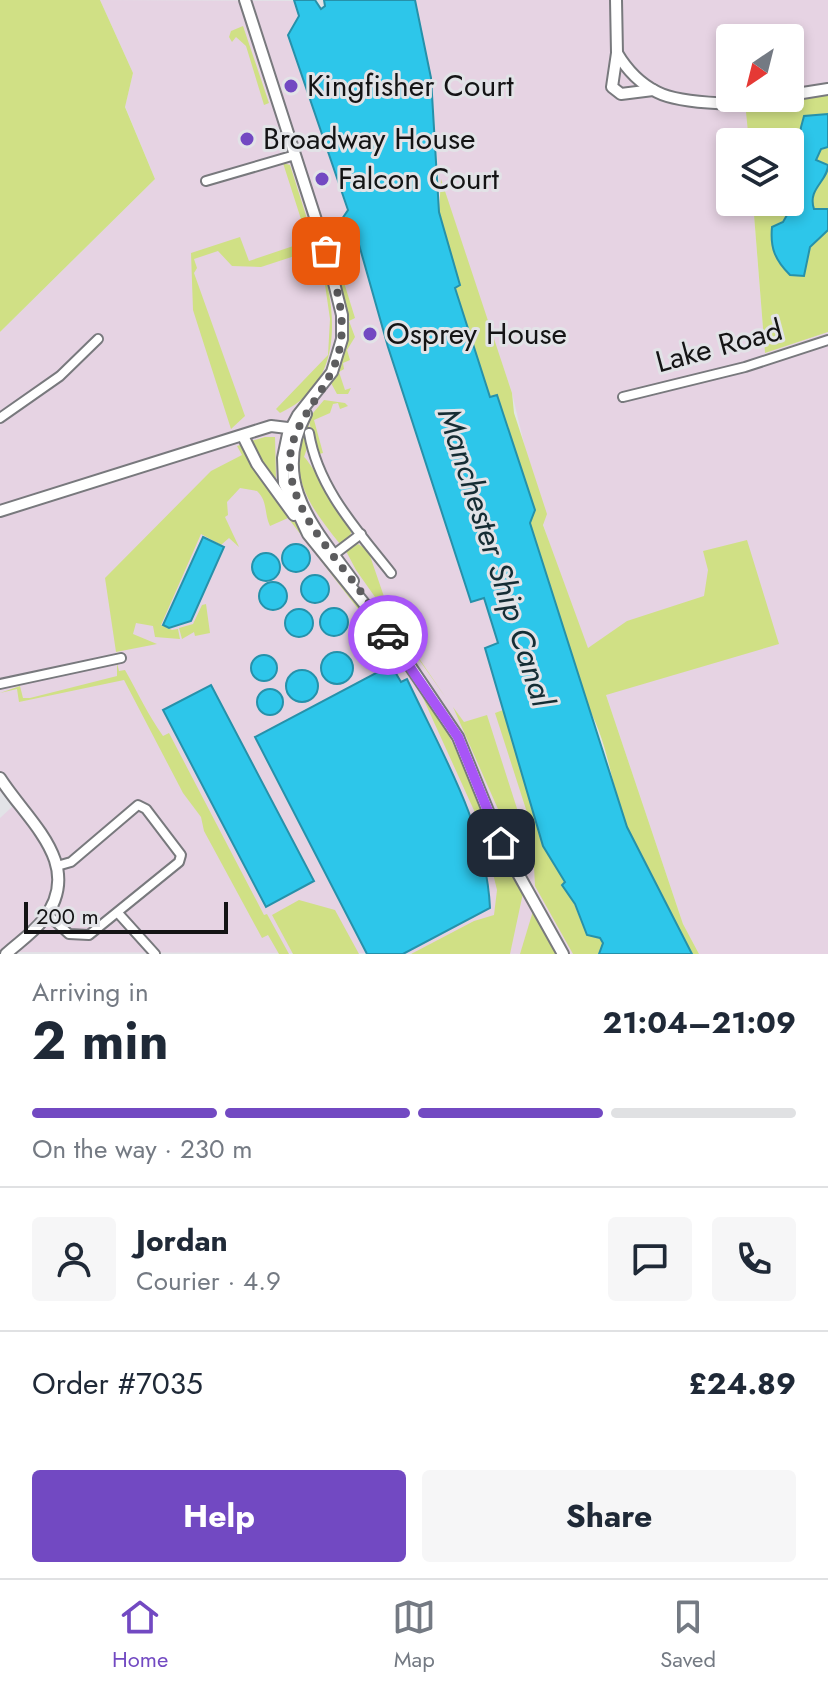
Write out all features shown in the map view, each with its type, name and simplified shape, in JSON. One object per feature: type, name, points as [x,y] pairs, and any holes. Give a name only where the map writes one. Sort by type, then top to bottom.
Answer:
[{"type":"street","points":[[245,0],[342,315],[337,359],[283,458],[284,483],[301,522]]},
{"type":"street","points":[[616,0],[617,53],[632,91]]},
{"type":"street","points":[[625,74],[670,97],[716,101]]},
{"type":"street","points":[[625,74],[611,84],[614,90],[624,94],[653,90]]},
{"type":"street","points":[[804,93],[828,89]]},
{"type":"street","points":[[206,181],[295,155]]},
{"type":"street","points":[[0,418],[60,376],[98,339]]},
{"type":"street","name":"Lake Road","points":[[623,397],[745,367],[828,340]]},
{"type":"street","points":[[0,511],[271,426],[299,429]]},
{"type":"street","points":[[284,483],[299,429]]},
{"type":"street","points":[[299,429],[315,466],[391,573]]},
{"type":"street","points":[[243,436],[269,483],[331,556],[458,737],[509,858],[563,954]]},
{"type":"street","points":[[290,469],[301,502],[331,556]]},
{"type":"street","points":[[269,483],[284,483]]},
{"type":"street","points":[[331,556],[361,534]]},
{"type":"street","points":[[0,684],[121,658]]},
{"type":"street","points":[[0,778],[52,846],[59,880],[47,914],[6,954]]},
{"type":"street","points":[[47,914],[69,934],[80,937],[89,935],[179,862],[181,855],[146,809],[138,805],[71,862],[57,866]]},
{"type":"street","points":[[118,913],[155,954]]},
{"type":"shaded area","points":[[100,0],[295,1],[311,97],[348,211],[342,219],[354,227],[388,347],[470,601],[484,597],[498,643],[485,648],[507,722],[599,954],[0,952],[0,818],[13,806],[0,791],[0,332],[155,179],[125,106],[133,73]]},
{"type":"shaded area","points":[[415,0],[828,0],[828,95],[804,96],[804,24],[716,24],[716,112],[747,112],[748,128],[716,128],[716,216],[754,216],[765,353],[828,332],[828,954],[699,954],[683,924],[606,695],[564,588],[543,524],[512,393],[439,180],[431,78]]},
{"type":"green space","points":[[0,0],[100,0],[133,73],[125,107],[155,179],[0,332]]},
{"type":"green space","points":[[243,26],[269,103],[264,105],[246,46],[236,37],[232,42],[229,37],[231,31]]},
{"type":"green space","points":[[828,95],[828,332],[765,353],[754,216],[804,216],[804,128],[748,128],[746,112],[804,112],[804,96]]},
{"type":"green space","points":[[283,163],[290,165],[316,247],[261,267],[232,266],[218,251],[194,259],[197,268],[194,273],[245,416],[231,429],[193,310],[191,253],[240,237],[249,261],[308,241]]},
{"type":"green space","points":[[441,179],[512,393],[514,413],[547,514],[543,525],[588,648],[627,621],[704,596],[708,570],[703,551],[747,540],[779,644],[606,695],[683,924],[699,954],[692,954],[639,856],[620,808],[598,729],[584,701],[530,523],[535,510],[497,395],[490,397],[455,287],[460,285],[439,212]]},
{"type":"green space","points":[[338,263],[355,318],[349,321],[355,337],[347,350],[350,360],[343,363],[344,369],[339,372],[345,390],[351,388],[348,394],[337,394],[331,383],[345,340],[345,312],[335,268]]},
{"type":"green space","points":[[322,264],[332,327],[330,348],[325,368],[315,386],[300,401],[280,413],[276,409],[328,355],[330,319]]},
{"type":"green space","points":[[324,400],[345,403],[348,406],[340,409],[338,403],[333,404],[330,413],[314,420],[323,453],[319,454],[308,419]]},
{"type":"green space","points":[[307,422],[311,430],[306,431],[308,445],[304,457],[352,528],[350,537],[340,544],[318,516],[304,488],[299,458]]},
{"type":"green space","points":[[275,437],[276,480],[269,476],[252,446],[251,441]]},
{"type":"green space","points":[[240,445],[428,698],[442,722],[523,893],[510,954],[411,954],[474,921],[494,915],[497,890],[482,828],[418,687],[288,518],[270,526],[263,499],[257,491],[240,488],[227,502],[228,515],[225,517],[239,547],[229,538],[221,545],[201,534],[161,625],[178,629],[180,639],[155,637],[153,626],[136,623],[133,634],[157,644],[116,652],[105,578],[211,471],[242,455],[237,446]]},
{"type":"green space","points":[[358,544],[368,550],[391,617],[446,698],[356,570],[346,551]]},
{"type":"green space","points":[[206,604],[210,633],[195,636],[194,632],[182,639],[179,628],[193,624],[202,605]]},
{"type":"green space","points":[[117,663],[119,671],[125,670],[163,736],[169,733],[264,915],[267,914],[289,954],[279,954],[268,935],[262,938],[204,831],[201,817],[183,793],[124,680],[19,702],[17,689],[0,693],[20,686],[23,698],[30,698],[117,676]]},
{"type":"green space","points":[[453,707],[464,722],[487,715],[521,821],[524,868]]},
{"type":"green space","points":[[503,710],[543,846],[565,882],[587,935],[600,938],[604,943],[599,954],[573,954],[535,886],[532,828],[495,713]]},
{"type":"green space","points":[[299,900],[335,910],[359,954],[293,954],[272,915]]},
{"type":"green space","points":[[533,911],[558,954],[520,954]]},
{"type":"water","name":"Manchester Ship Canal","points":[[294,0],[315,0],[321,9],[325,6],[324,0],[415,0],[431,78],[439,212],[460,285],[455,288],[490,397],[497,395],[535,510],[530,523],[627,827],[692,954],[599,954],[603,943],[600,938],[587,935],[575,904],[562,885],[565,882],[543,846],[485,648],[498,643],[484,598],[471,602],[388,347],[354,227],[342,219],[348,210],[288,35],[299,16]]},
{"type":"water","points":[[828,114],[828,147],[821,149],[816,160],[828,165],[827,171],[815,191],[813,202],[814,209],[828,209],[828,230],[810,247],[804,276],[790,275],[781,264],[772,241],[772,227],[783,222],[786,216],[804,216],[804,128],[801,128],[804,116]]},
{"type":"water","points":[[203,537],[224,547],[191,621],[169,628],[163,625]]},
{"type":"water","points":[[296,544],[306,548],[310,558],[306,568],[296,572],[286,568],[282,558],[286,548]]},
{"type":"water","points":[[266,553],[276,557],[280,567],[276,577],[266,581],[256,577],[252,567],[256,557]]},
{"type":"water","points":[[315,575],[325,579],[329,589],[325,599],[315,603],[305,599],[301,589],[305,579]]},
{"type":"water","points":[[273,582],[283,586],[287,596],[283,606],[273,610],[263,606],[259,596],[263,586]]},
{"type":"water","points":[[334,608],[344,612],[348,622],[344,632],[334,636],[324,632],[320,622],[324,612]]},
{"type":"water","points":[[299,609],[309,613],[313,623],[309,633],[299,637],[289,633],[285,623],[289,613]]},
{"type":"water","points":[[337,652],[349,656],[353,668],[349,680],[337,684],[325,680],[321,668],[325,656]]},
{"type":"water","points":[[264,655],[273,659],[277,668],[273,677],[264,681],[255,677],[251,668],[255,659]]},
{"type":"water","points":[[391,665],[401,682],[407,679],[460,790],[480,847],[490,908],[403,954],[367,954],[255,737]]},
{"type":"water","points":[[302,670],[313,675],[318,686],[313,697],[302,702],[291,697],[286,686],[291,675]]},
{"type":"water","points":[[211,685],[314,881],[266,907],[163,710]]},
{"type":"water","points":[[270,689],[279,693],[283,702],[279,711],[270,715],[261,711],[257,702],[261,693]]},
{"type":"way so far","points":[[326,251],[341,304],[342,339],[332,372],[310,404],[295,434],[290,469],[308,516],[388,635]]},
{"type":"place","name":"Kingfisher Court","points":[[291,86]]},
{"type":"place","name":"Broadway House","points":[[247,139]]},
{"type":"place","name":"Falcon Court","points":[[322,179]]},
{"type":"place","name":"Osprey House","points":[[370,334]]},
{"type":"route","points":[[388,635],[439,705],[458,737],[501,843]]}]
